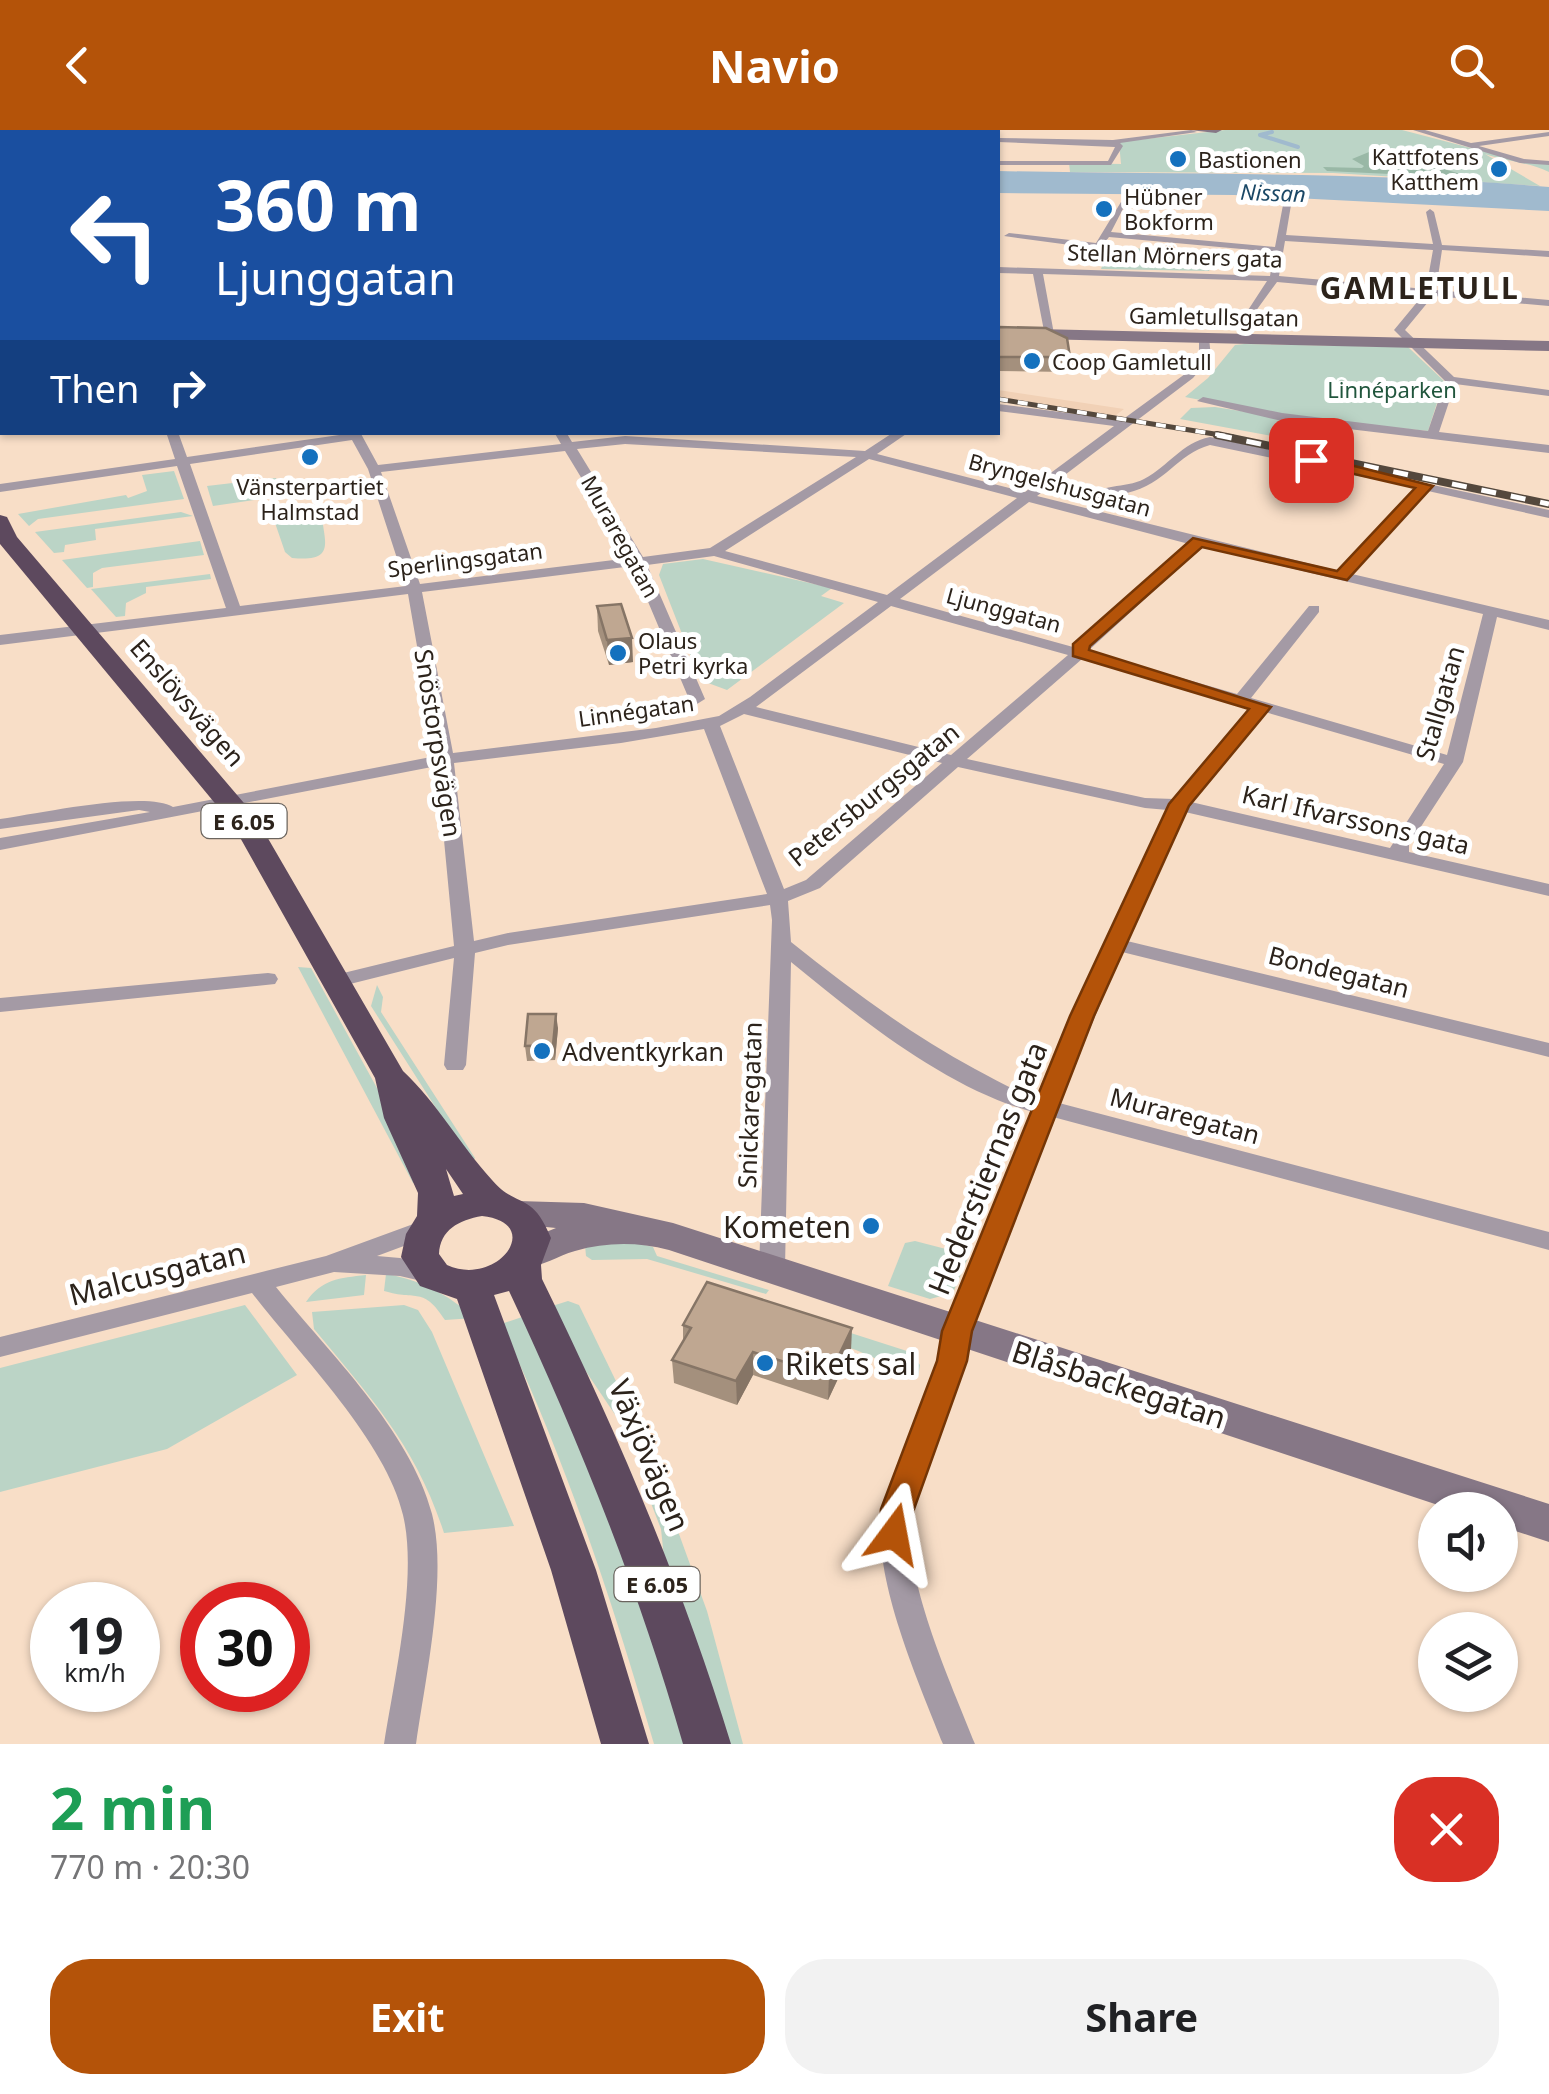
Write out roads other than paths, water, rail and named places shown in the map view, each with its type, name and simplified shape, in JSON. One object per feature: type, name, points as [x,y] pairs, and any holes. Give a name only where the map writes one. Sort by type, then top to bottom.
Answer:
[{"type":"highway","name":"Enslövsvägen","points":[[2,532],[228,799],[245,822],[390,1078],[420,1107],[480,1192],[508,1209]]},
{"type":"highway","name":"Enslövsvägen","points":[[390,1078],[399,1114],[436,1186],[440,1202],[432,1224]]},
{"type":"highway","points":[[432,1224],[464,1206],[508,1209]]},
{"type":"highway","name":"Växjövägen","points":[[508,1209],[531,1232],[523,1279],[595,1428],[646,1551],[686,1666],[707,1744]]},
{"type":"highway","name":"E 6.05","points":[[430,1274],[419,1251],[432,1224]]},
{"type":"highway","points":[[430,1274],[448,1284],[471,1286],[500,1279],[524,1259]]},
{"type":"highway","name":"E 6.05","points":[[471,1286],[565,1540],[600,1648],[625,1744]]},
{"type":"street","points":[[1000,140],[1113,142],[1216,130]]},
{"type":"street","points":[[1416,130],[1523,161],[1549,163]]},
{"type":"street","points":[[1536,130],[1549,133]]},
{"type":"street","points":[[1468,145],[1549,133]]},
{"type":"street","points":[[1052,140],[1057,162],[1054,164]]},
{"type":"street","points":[[1000,163],[1111,163],[1119,146],[1113,142]]},
{"type":"street","points":[[1088,271],[1121,205]]},
{"type":"street","points":[[1242,327],[1274,278],[1287,206]]},
{"type":"street","points":[[1430,212],[1438,248],[1431,292],[1399,330],[1451,380],[1549,393]]},
{"type":"street","points":[[1106,234],[1549,254]]},
{"type":"street","points":[[1009,236],[1100,246]]},
{"type":"street","name":"Stellan Mörners gata","points":[[1000,270],[1274,278],[1549,302]]},
{"type":"street","points":[[1038,270],[1048,332]]},
{"type":"street","name":"Gamletullsgatan","points":[[1000,331],[1549,344]]},
{"type":"street","name":"Gamletullsgatan","points":[[1048,332],[1407,341]]},
{"type":"street","name":"Linnégatan","points":[[0,844],[140,821],[177,809],[446,760],[710,723],[742,710],[1195,371],[1205,357],[1204,338]]},
{"type":"street","points":[[1432,436],[1451,380]]},
{"type":"street","points":[[1203,402],[1282,417],[1549,448]]},
{"type":"street","points":[[1000,407],[1124,424]]},
{"type":"street","points":[[173,435],[235,612]]},
{"type":"street","points":[[0,488],[349,435]]},
{"type":"street","name":"Snöstorpsvägen","points":[[356,435],[374,469],[414,588],[446,760],[465,951],[455,1065]]},
{"type":"street","name":"Muraregatan","points":[[562,435],[638,560],[698,699]]},
{"type":"street","name":"Sperlingsgatan","points":[[0,640],[714,552],[899,435]]},
{"type":"street","name":"Bryngelshusgatan","points":[[374,469],[650,439],[868,456],[1199,542],[1549,625]]},
{"type":"street","points":[[1116,494],[1156,477],[1194,444],[1218,442],[1549,514]]},
{"type":"street","points":[[1341,577],[1426,486]]},
{"type":"street","name":"Petersburgsgatan","points":[[334,982],[508,939],[778,898],[813,884],[959,760],[1080,652],[1082,644],[1199,542]]},
{"type":"street","name":"Ljunggatan","points":[[714,552],[1080,652],[1454,762]]},
{"type":"street","name":"Hederstiernas gata","points":[[959,1744],[898,1566],[894,1534],[897,1509],[952,1361],[957,1331],[1045,1108],[1179,804],[1314,609]]},
{"type":"street","name":"Stallgatan","points":[[1399,855],[1400,845],[1454,762],[1490,612]]},
{"type":"street","name":"Karl Ifvarssons gata","points":[[742,710],[1144,804],[1179,804],[1549,890]]},
{"type":"street","points":[[710,723],[778,898],[781,944]]},
{"type":"street","name":"Linnégatan","points":[[0,824],[139,805],[177,809]]},
{"type":"street","name":"Muraregatan","points":[[781,944],[863,1011],[938,1061],[1018,1100],[1549,1242]]},
{"type":"street","name":"Snickaregatan","points":[[772,1268],[781,944]]},
{"type":"street","name":"Bondegatan","points":[[1116,944],[1549,1050]]},
{"type":"street","points":[[0,1005],[268,978]]},
{"type":"street","name":"Blåsbackegatan","points":[[508,1209],[584,1216],[772,1268],[1549,1523]]},
{"type":"street","name":"Malcusgatan","points":[[0,1347],[330,1264],[432,1224]]},
{"type":"street","name":"Blåsbackegatan","points":[[524,1259],[570,1238],[632,1229]]},
{"type":"street","name":"Malcusgatan","points":[[330,1264],[400,1267],[430,1274]]},
{"type":"street","points":[[258,1282],[373,1430],[406,1481],[418,1516],[419,1578],[400,1744]]},
{"type":"water","name":"Nissan","points":[[1000,171],[1342,176],[1549,187],[1549,211],[1234,195],[1000,193]]},
{"type":"waterway","points":[[1272,132],[1260,135],[1298,147]]},
{"type":"railway","points":[[1000,399],[1233,437]]},
{"type":"railway","points":[[1217,435],[1549,504]]},
{"type":"place","name":"Bastionen","points":[[1178,159]]},
{"type":"place","name":"Kattfotens Katthem","points":[[1499,169]]},
{"type":"place","name":"Hübner Bokform","points":[[1104,209]]},
{"type":"place","name":"Coop Gamletull","points":[[1032,361]]},
{"type":"place","name":"Vänsterpartiet Halmstad","points":[[310,457]]},
{"type":"place","name":"Olaus Petri kyrka","points":[[618,653]]},
{"type":"place","name":"Adventkyrkan","points":[[542,1051]]},
{"type":"place","name":"Kometen","points":[[871,1226]]},
{"type":"place","name":"Rikets sal","points":[[765,1363]]},
{"type":"district","name":"GAMLETULL","points":[[1420,287]]},
{"type":"park label","name":"Linnéparken","points":[[1392,389]]}]
